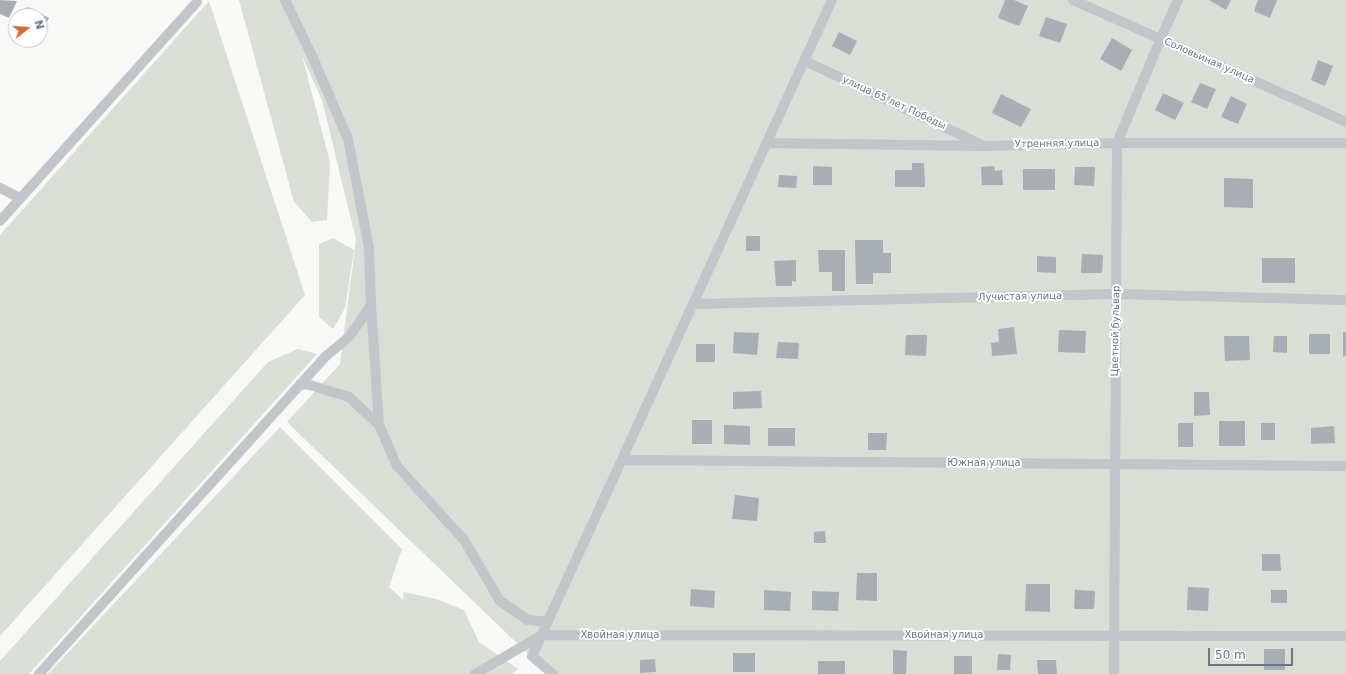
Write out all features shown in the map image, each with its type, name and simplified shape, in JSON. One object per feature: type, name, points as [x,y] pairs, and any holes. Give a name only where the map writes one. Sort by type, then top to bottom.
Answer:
[{"type":"street","points":[[285,0],[313,58],[348,139],[369,248],[371,305],[379,425],[397,466],[464,540],[500,601],[528,620],[548,622]]},
{"type":"street","points":[[553,674],[532,656],[768,143],[832,0]]},
{"type":"street","name":"Соловьиная улица","points":[[1073,0],[1346,122]]},
{"type":"street","name":"Цветной бульвар","points":[[1114,674],[1117,143],[1178,0]]},
{"type":"street","points":[[0,221],[197,2]]},
{"type":"street","name":"улица 65 лет Победы","points":[[805,61],[983,146]]},
{"type":"street","name":"Утренняя улица","points":[[768,143],[983,146],[1117,143],[1346,143]]},
{"type":"street","points":[[0,188],[20,198]]},
{"type":"street","name":"Лучистая улица","points":[[694,304],[1116,294],[1346,300]]},
{"type":"street","points":[[39,674],[300,384],[325,357],[350,336],[371,305]]},
{"type":"street","points":[[300,384],[310,385],[349,397],[379,425]]},
{"type":"street","name":"Южная улица","points":[[622,460],[1346,466]]},
{"type":"street","name":"Хвойная улица","points":[[542,635],[1114,634],[1346,636]]},
{"type":"street","points":[[475,674],[542,635]]},
{"type":"shaded area","points":[[239,0],[1346,0],[1346,674],[549,674],[287,422],[340,364],[356,240],[322,100],[302,56],[330,162],[327,220],[312,222],[294,202]]},
{"type":"shaded area","points":[[209,1],[305,295],[0,636],[0,235]]},
{"type":"shaded area","points":[[333,238],[354,250],[345,308],[333,329],[319,317],[319,244]]},
{"type":"shaded area","points":[[298,349],[317,354],[29,674],[0,674],[0,661],[268,362]]},
{"type":"shaded area","points":[[280,427],[402,549],[389,587],[403,600],[404,592],[436,599],[464,610],[479,642],[518,669],[512,674],[48,674]]},
{"type":"building","points":[[0,0],[17,1],[14,8],[8,8],[8,18],[0,14]]},
{"type":"building","points":[[1005,0],[1014,0],[1028,6],[1019,26],[998,18]]},
{"type":"building","points":[[1209,0],[1231,0],[1226,10]]},
{"type":"building","points":[[1258,0],[1277,0],[1270,18],[1254,11]]},
{"type":"building","points":[[1046,17],[1067,24],[1060,43],[1039,36]]},
{"type":"building","points":[[839,32],[857,41],[850,55],[832,46]]},
{"type":"building","points":[[1112,38],[1132,50],[1121,71],[1100,59]]},
{"type":"building","points":[[1318,60],[1333,66],[1325,86],[1311,80]]},
{"type":"building","points":[[1200,83],[1216,89],[1207,109],[1191,102]]},
{"type":"building","points":[[1163,93],[1184,103],[1175,120],[1155,110]]},
{"type":"building","points":[[1001,94],[1031,109],[1021,127],[992,113]]},
{"type":"building","points":[[1231,96],[1247,104],[1238,124],[1221,117]]},
{"type":"building","points":[[912,163],[924,163],[925,187],[895,187],[895,170],[912,170]]},
{"type":"building","points":[[813,166],[832,167],[832,185],[813,185]]},
{"type":"building","points":[[994,166],[995,171],[1002,170],[1003,185],[982,185],[981,167]]},
{"type":"building","points":[[1075,167],[1095,167],[1094,186],[1074,185]]},
{"type":"building","points":[[1023,169],[1055,169],[1055,190],[1023,190]]},
{"type":"building","points":[[779,175],[797,176],[796,188],[778,187]]},
{"type":"building","points":[[1224,178],[1253,179],[1253,208],[1224,207]]},
{"type":"building","points":[[746,236],[760,236],[760,251],[746,251]]},
{"type":"building","points":[[855,240],[883,240],[883,253],[891,253],[891,273],[873,273],[873,284],[856,284]]},
{"type":"building","points":[[818,250],[845,250],[845,291],[832,291],[832,272],[819,272]]},
{"type":"building","points":[[1082,254],[1103,255],[1102,273],[1081,273]]},
{"type":"building","points":[[1037,256],[1056,257],[1056,273],[1037,272]]},
{"type":"building","points":[[1262,258],[1295,258],[1295,283],[1262,283]]},
{"type":"building","points":[[796,260],[796,282],[792,281],[792,286],[776,286],[774,261]]},
{"type":"building","points":[[1014,327],[1017,354],[992,356],[991,343],[999,342],[998,329]]},
{"type":"building","points":[[1059,330],[1086,331],[1085,353],[1058,352]]},
{"type":"building","points":[[734,332],[759,333],[757,355],[733,353]]},
{"type":"building","points":[[1343,332],[1346,332],[1346,356],[1343,357]]},
{"type":"building","points":[[1309,334],[1330,334],[1330,354],[1309,354]]},
{"type":"building","points":[[906,335],[927,335],[926,356],[905,355]]},
{"type":"building","points":[[1224,336],[1249,336],[1250,360],[1225,361]]},
{"type":"building","points":[[1274,336],[1287,336],[1287,353],[1273,352]]},
{"type":"building","points":[[778,342],[799,343],[798,359],[776,358]]},
{"type":"building","points":[[696,344],[715,344],[715,362],[696,362]]},
{"type":"building","points":[[761,391],[762,408],[733,409],[733,392]]},
{"type":"building","points":[[1194,392],[1209,392],[1210,415],[1194,416]]},
{"type":"building","points":[[692,420],[712,420],[712,444],[692,444]]},
{"type":"building","points":[[1219,421],[1245,421],[1245,446],[1219,446]]},
{"type":"building","points":[[1178,423],[1193,423],[1193,447],[1178,447]]},
{"type":"building","points":[[1261,423],[1275,423],[1275,440],[1261,440]]},
{"type":"building","points":[[724,425],[750,426],[750,445],[724,444]]},
{"type":"building","points":[[1334,426],[1335,443],[1311,444],[1311,428]]},
{"type":"building","points":[[768,428],[795,428],[795,446],[768,446]]},
{"type":"building","points":[[868,433],[887,433],[886,450],[868,450]]},
{"type":"building","points":[[735,495],[759,498],[757,521],[732,519]]},
{"type":"building","points":[[825,531],[826,543],[814,543],[814,532]]},
{"type":"building","points":[[1262,554],[1280,554],[1281,571],[1262,571]]},
{"type":"building","points":[[857,573],[877,573],[877,601],[856,600]]},
{"type":"building","points":[[1026,584],[1050,584],[1050,612],[1025,611]]},
{"type":"building","points":[[1188,587],[1209,588],[1208,611],[1187,610]]},
{"type":"building","points":[[691,589],[715,591],[714,608],[690,606]]},
{"type":"building","points":[[764,590],[791,592],[790,611],[764,610]]},
{"type":"building","points":[[1075,590],[1095,591],[1094,609],[1074,609]]},
{"type":"building","points":[[1271,590],[1287,590],[1287,603],[1271,603]]},
{"type":"building","points":[[812,591],[839,592],[838,611],[812,610]]},
{"type":"building","points":[[1264,649],[1285,649],[1285,670],[1264,670]]},
{"type":"building","points":[[893,650],[907,651],[906,674],[893,674]]},
{"type":"building","points":[[733,653],[755,653],[755,672],[733,672]]},
{"type":"building","points":[[998,654],[1011,655],[1010,670],[997,670]]},
{"type":"building","points":[[954,656],[972,656],[972,674],[954,674]]},
{"type":"building","points":[[655,659],[656,672],[640,673],[640,660]]},
{"type":"building","points":[[1037,660],[1056,660],[1057,674],[1038,674]]},
{"type":"building","points":[[818,661],[845,661],[845,674],[818,674]]}]
